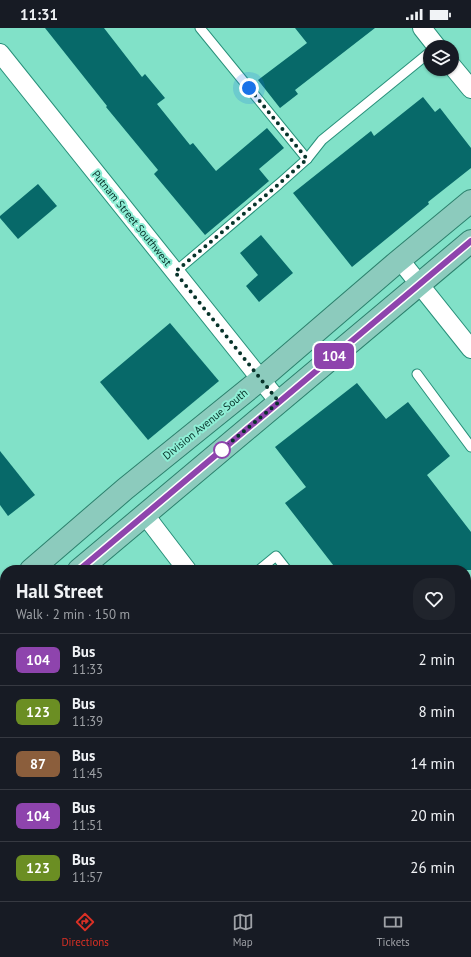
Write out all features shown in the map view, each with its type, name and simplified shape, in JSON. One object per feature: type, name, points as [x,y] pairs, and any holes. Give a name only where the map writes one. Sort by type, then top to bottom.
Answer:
[{"type":"main road","name":"Division Avenue South","points":[[37,565],[125,489],[261,379],[471,201]]},
{"type":"main road","points":[[85,565],[471,241]]},
{"type":"street","points":[[423,28],[432,40]]},
{"type":"street","name":"Putnam Street Southwest","points":[[0,53],[279,402]]},
{"type":"street","points":[[459,75],[471,90]]},
{"type":"street","points":[[400,260],[471,348]]},
{"type":"street","points":[[145,515],[183,565]]},
{"type":"lane","points":[[200,28],[307,159]]},
{"type":"lane","points":[[175,272],[307,159],[322,140],[423,58]]},
{"type":"lane","points":[[417,374],[471,447]]},
{"type":"lane","points":[[265,565],[276,556],[283,565]]},
{"type":"building","points":[[45,28],[104,28],[142,77],[145,74],[165,98],[157,104],[190,145],[193,143],[216,171],[267,128],[284,148],[259,169],[269,181],[205,235],[154,174],[158,170],[106,107],[107,106]]},
{"type":"building","points":[[295,28],[375,28],[295,90],[298,94],[280,108],[258,80],[307,43]]},
{"type":"building","points":[[423,97],[435,112],[440,108],[471,148],[471,168],[428,202],[429,204],[352,267],[293,193],[371,131],[374,136]]},
{"type":"building","points":[[38,184],[57,206],[18,239],[0,218],[0,216]]},
{"type":"building","points":[[261,235],[293,273],[259,302],[246,286],[258,275],[240,253]]},
{"type":"building","points":[[170,323],[219,381],[148,440],[100,382]]},
{"type":"building","points":[[357,383],[386,419],[408,402],[450,456],[427,475],[471,532],[471,565],[333,565],[285,503],[306,487],[275,447]]},
{"type":"building","points":[[0,451],[35,495],[8,516],[0,505]]},
{"type":"bus line","name":"104","points":[[85,565],[471,241]]},
{"type":"route","points":[[222,450],[219,452],[279,402],[175,272],[307,159],[249,88]]}]
